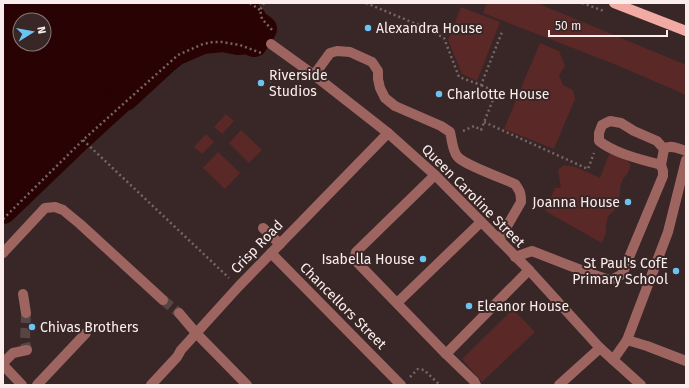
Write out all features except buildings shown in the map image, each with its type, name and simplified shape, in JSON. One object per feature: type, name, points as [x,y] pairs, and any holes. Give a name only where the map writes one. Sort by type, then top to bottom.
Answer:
[{"type":"main road","points":[[614,3],[686,31]]},
{"type":"street","name":"Queen Caroline Street","points":[[274,46],[388,133],[435,175],[528,270],[600,348],[641,385]]},
{"type":"street","points":[[310,72],[330,54],[337,52],[350,52],[372,62],[378,71],[380,88],[385,98],[396,106],[441,126],[450,132],[457,157],[466,163],[515,184],[520,191],[520,202],[499,240]]},
{"type":"street","points":[[661,165],[605,146],[599,141],[599,133],[602,125],[610,122],[620,123],[657,141],[664,148]]},
{"type":"street","name":"Crisp Road","points":[[151,385],[239,286],[388,133]]},
{"type":"street","points":[[664,148],[672,147],[686,151]]},
{"type":"street","points":[[515,257],[532,251],[609,280],[621,275],[663,176],[661,165],[664,148]]},
{"type":"street","points":[[613,360],[627,340],[668,232],[686,161]]},
{"type":"street","points":[[435,175],[356,252],[354,259],[474,381],[476,385]]},
{"type":"street","points":[[3,253],[44,208],[55,207],[63,210],[80,224],[163,300]]},
{"type":"street","points":[[397,303],[481,222]]},
{"type":"street","points":[[262,228],[280,244]]},
{"type":"street","name":"Chancellors Street","points":[[272,253],[398,382]]},
{"type":"street","points":[[446,354],[528,270]]},
{"type":"street","points":[[23,294],[26,312]]},
{"type":"street","points":[[179,313],[196,333],[247,385]]},
{"type":"street","points":[[37,385],[86,333]]},
{"type":"street","points":[[627,340],[686,361]]},
{"type":"street","points":[[559,385],[600,348]]},
{"type":"street","points":[[22,385],[3,364],[13,353],[27,350]]},
{"type":"path","points":[[250,3],[260,10]]},
{"type":"path","points":[[264,3],[260,10],[262,20],[277,34]]},
{"type":"path","points":[[366,3],[421,26],[444,38],[459,76],[496,92],[481,130],[474,126],[452,137]]},
{"type":"path","points":[[481,85],[502,32]]},
{"type":"path","points":[[3,219],[84,140],[156,73],[178,55],[203,44],[214,42],[240,45],[268,55],[272,54],[274,46]]},
{"type":"path","points":[[270,82],[291,58]]},
{"type":"path","points":[[484,122],[588,169],[599,141]]},
{"type":"path","points":[[84,140],[239,286]]},
{"type":"path","points":[[398,382],[418,370],[424,370],[440,385]]},
{"type":"shaded area","points":[[3,3],[245,3],[242,12],[252,18],[252,21],[263,29],[254,43],[249,40],[238,41],[223,38],[203,40],[175,52],[78,138],[3,210]]},
{"type":"shaded area","points":[[487,3],[537,3],[686,65],[686,95],[619,66],[483,13]]},
{"type":"shaded area","points":[[461,7],[500,22],[477,81],[462,74],[448,40]]},
{"type":"shaded area","points":[[540,43],[559,51],[565,66],[559,75],[563,85],[573,90],[575,99],[554,149],[504,129]]},
{"type":"shaded area","points":[[226,114],[234,121],[222,134],[214,127]]},
{"type":"shaded area","points":[[241,130],[262,150],[249,163],[229,143]]},
{"type":"shaded area","points":[[206,134],[214,142],[202,154],[194,147]]},
{"type":"shaded area","points":[[218,152],[240,173],[225,189],[203,168]]},
{"type":"shaded area","points":[[610,152],[620,153],[631,165],[620,187],[620,194],[614,211],[608,216],[606,233],[602,243],[545,211],[555,188],[561,188],[558,170],[564,165],[576,167],[600,178]]},
{"type":"shaded area","points":[[513,309],[535,332],[482,382],[462,359]]},
{"type":"waterway","points":[[3,210],[78,138],[175,52],[203,40],[223,38],[238,41],[249,40],[254,43],[263,29],[252,21],[252,18],[242,12],[245,3]]},
{"type":"tunnel","points":[[163,300],[179,313]]},
{"type":"tunnel","points":[[26,313],[25,342],[27,350]]},
{"type":"place","name":"Alexandra House","points":[[368,28]]},
{"type":"place","name":"Riverside Studios","points":[[261,83]]},
{"type":"place","name":"Charlotte House","points":[[439,94]]},
{"type":"place","name":"Joanna House","points":[[628,202]]},
{"type":"place","name":"Isabella House","points":[[423,259]]},
{"type":"place","name":"St Paul's CofE Primary School","points":[[676,271]]},
{"type":"place","name":"Eleanor House","points":[[469,306]]},
{"type":"place","name":"Chivas Brothers","points":[[32,327]]}]
